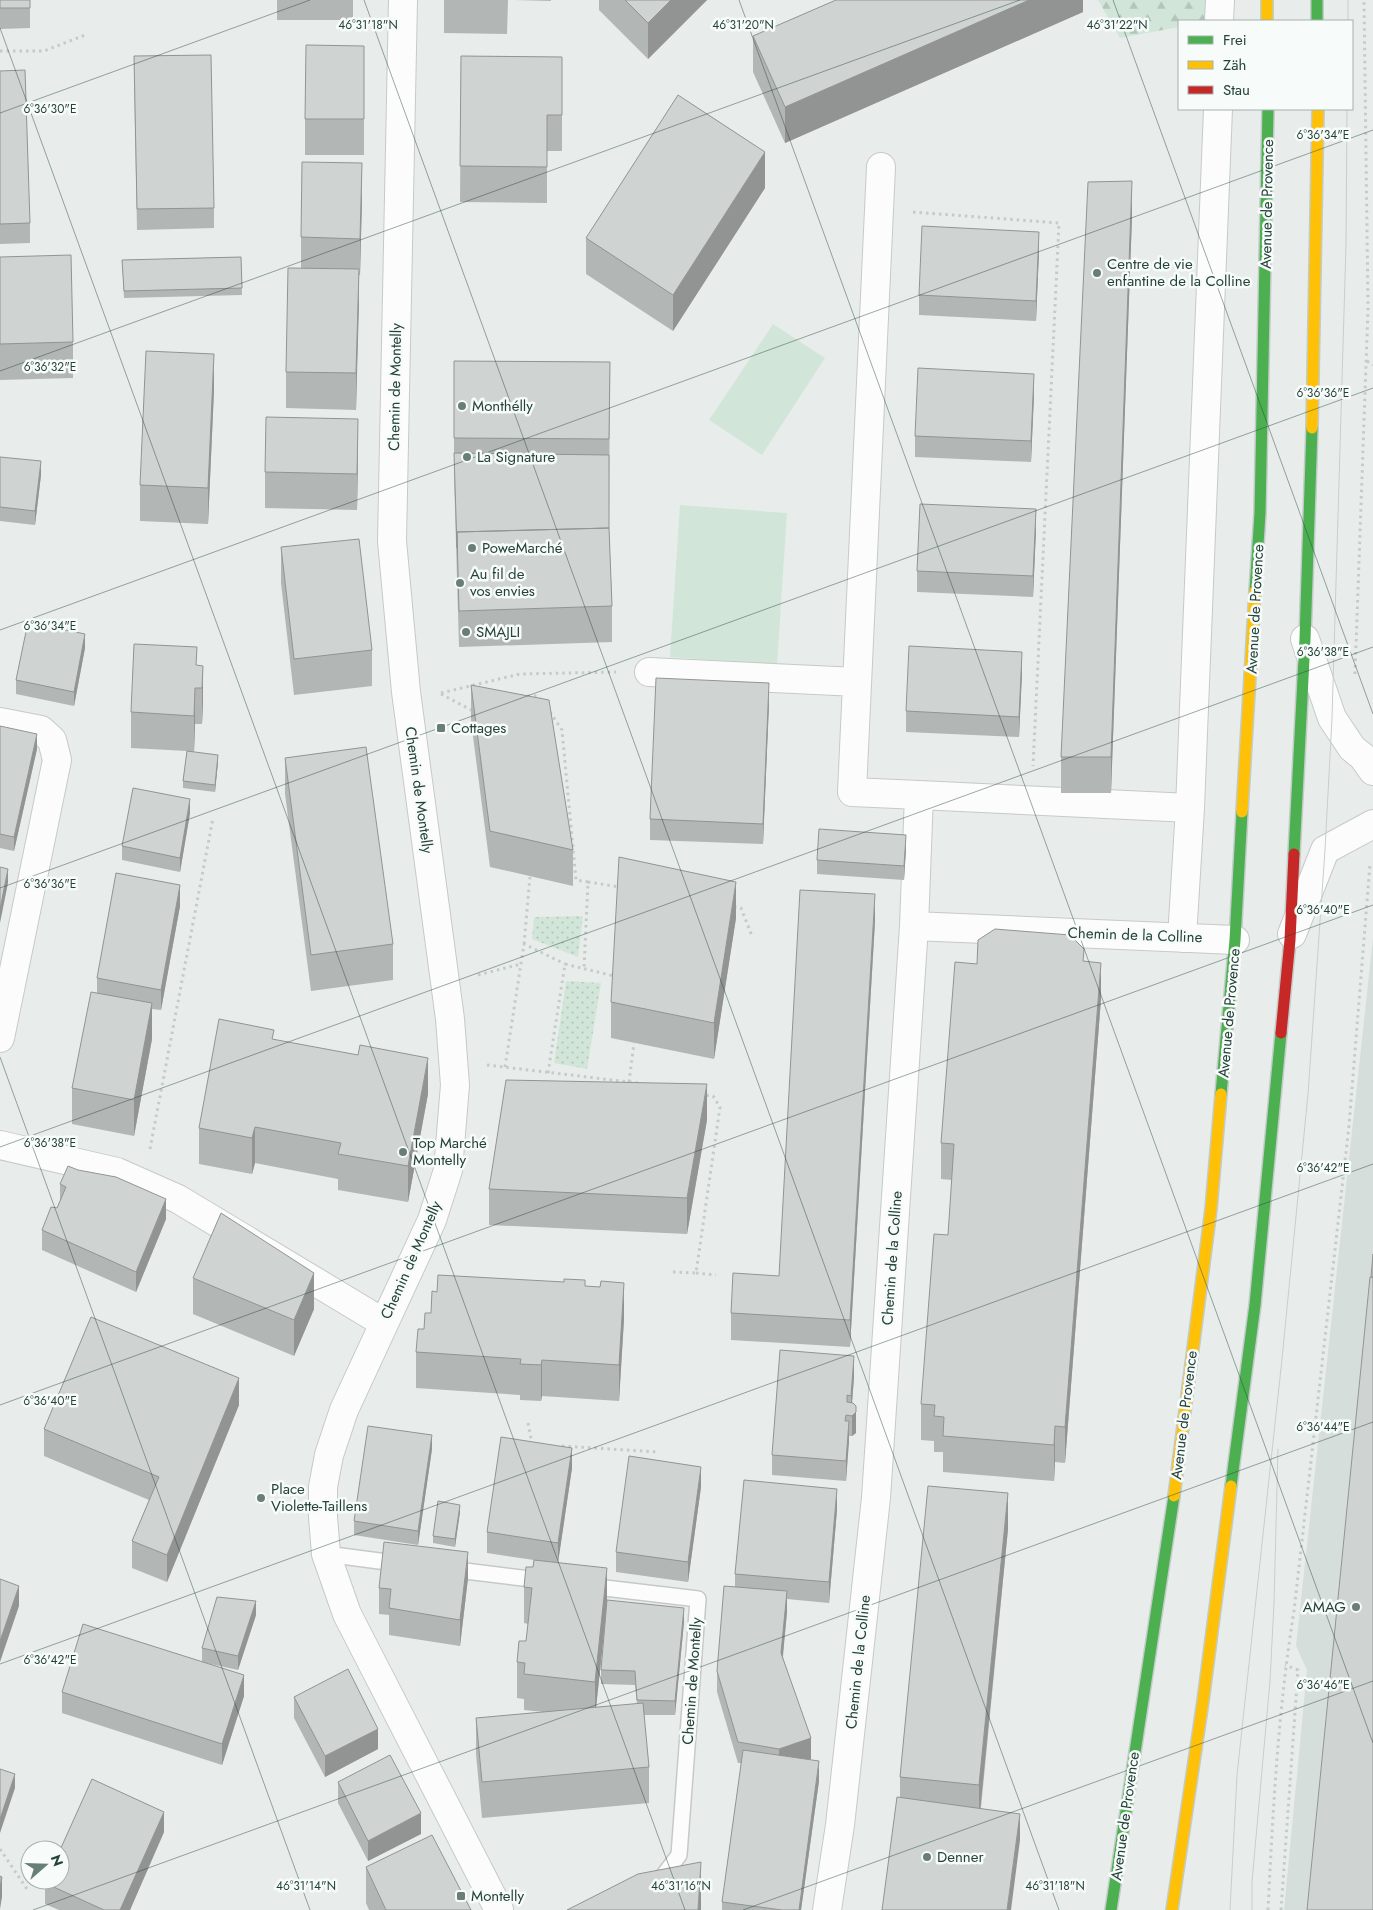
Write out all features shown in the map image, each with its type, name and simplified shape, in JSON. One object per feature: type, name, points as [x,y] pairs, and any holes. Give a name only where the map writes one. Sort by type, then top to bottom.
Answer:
[{"type":"main road","points":[[1266,0],[1267,20]]},
{"type":"main road","points":[[1317,0],[1317,20]]},
{"type":"main road","name":"Avenue de Provence","points":[[1111,1910],[1185,1412],[1211,1209],[1235,940],[1260,513],[1268,110]]},
{"type":"main road","points":[[1172,1910],[1203,1701],[1255,1305],[1290,940],[1305,639],[1314,382],[1318,110]]},
{"type":"street","name":"Chemin de Montelly","points":[[403,0],[392,541],[409,715],[450,1020],[455,1085],[448,1170],[432,1220],[344,1410],[328,1455],[323,1487],[323,1517],[326,1554],[347,1614],[499,1910]]},
{"type":"street","points":[[1220,0],[1220,20]]},
{"type":"street","points":[[1182,938],[1190,808],[1218,110]]},
{"type":"street","points":[[881,167],[852,792],[1190,808]]},
{"type":"street","points":[[1305,639],[1332,718],[1352,748],[1370,761]]},
{"type":"street","points":[[649,672],[857,682]]},
{"type":"street","points":[[0,722],[41,730],[52,740],[57,760],[0,1038]]},
{"type":"street","points":[[914,926],[919,795]]},
{"type":"street","points":[[1290,940],[1325,850],[1373,824]]},
{"type":"street","name":"Chemin de la Colline","points":[[827,1910],[840,1825],[876,1498],[914,926],[1235,940]]},
{"type":"street","points":[[0,1145],[117,1172],[178,1199],[384,1323]]},
{"type":"lane","points":[[326,1554],[413,1565]]},
{"type":"lane","name":"Chemin de Montelly","points":[[433,1567],[698,1599],[680,1855],[656,1886],[647,1889]]},
{"type":"path","points":[[0,51],[44,51],[85,36]]},
{"type":"path","points":[[880,210],[1059,222],[1032,801]]},
{"type":"path","points":[[1367,360],[1373,365]]},
{"type":"path","points":[[479,710],[472,711],[441,693],[520,674],[649,672]]},
{"type":"path","points":[[515,698],[523,694],[538,696],[543,703]]},
{"type":"path","points":[[548,710],[562,730],[576,880],[626,888]]},
{"type":"path","points":[[143,1184],[213,818]]},
{"type":"path","points":[[505,1067],[524,944],[530,876]]},
{"type":"path","points":[[584,969],[588,882]]},
{"type":"path","points":[[732,906],[741,908],[752,936]]},
{"type":"path","points":[[524,944],[565,964],[614,976]]},
{"type":"path","points":[[477,975],[521,964]]},
{"type":"path","points":[[548,1073],[565,964]]},
{"type":"path","points":[[629,1082],[634,1043]]},
{"type":"path","points":[[486,1065],[647,1085]]},
{"type":"path","points":[[567,1084],[568,1075]]},
{"type":"path","points":[[694,1093],[713,1096],[720,1107],[696,1273]]},
{"type":"path","points":[[673,1272],[716,1275]]},
{"type":"path","points":[[528,1422],[532,1445],[541,1445]]},
{"type":"path","points":[[561,1446],[658,1452]]},
{"type":"path","points":[[1268,1910],[1273,1803],[1285,1665],[1298,1670],[1281,1910]]},
{"type":"path","points":[[0,1849],[29,1892]]},
{"type":"shaded area","points":[[1373,938],[1373,1910],[1284,1910],[1307,1670],[1296,1646]]},
{"type":"green space","points":[[1098,0],[1208,0],[1207,20],[1178,20],[1178,27],[1120,38]]},
{"type":"green space","points":[[773,324],[825,358],[762,455],[709,420]]},
{"type":"green space","points":[[680,505],[787,513],[777,665],[670,657]]},
{"type":"green space","points":[[583,916],[578,957],[532,939],[534,917]]},
{"type":"green space","points":[[566,981],[601,983],[587,1069],[554,1063]]},
{"type":"building","points":[[0,0],[30,0],[30,8],[0,8]]},
{"type":"building","points":[[625,0],[671,0],[648,23]]},
{"type":"building","points":[[836,0],[1029,0],[785,107],[753,36]]},
{"type":"building","points":[[306,45],[364,46],[364,119],[305,119]]},
{"type":"building","points":[[211,55],[214,208],[137,209],[134,56]]},
{"type":"building","points":[[461,56],[562,57],[562,115],[547,115],[547,167],[460,166]]},
{"type":"building","points":[[25,70],[30,223],[0,224],[0,71]]},
{"type":"building","points":[[678,95],[765,152],[673,295],[586,238]]},
{"type":"building","points":[[302,162],[362,163],[360,239],[301,237]]},
{"type":"building","points":[[1132,181],[1111,757],[1061,757],[1088,182]]},
{"type":"building","points":[[922,226],[1039,232],[1036,301],[919,295]]},
{"type":"building","points":[[71,255],[73,342],[0,344],[0,257]]},
{"type":"building","points":[[241,257],[242,288],[124,291],[122,260]]},
{"type":"building","points":[[288,268],[359,269],[356,373],[286,372]]},
{"type":"building","points":[[146,351],[214,354],[208,488],[140,485]]},
{"type":"building","points":[[454,361],[610,362],[609,439],[454,438]]},
{"type":"building","points":[[918,368],[1034,374],[1031,441],[915,436]]},
{"type":"building","points":[[266,417],[358,419],[357,474],[265,472]]},
{"type":"building","points":[[454,453],[609,455],[609,528],[457,532],[457,548]]},
{"type":"building","points":[[0,457],[41,461],[35,511],[0,507]]},
{"type":"building","points":[[920,504],[1036,509],[1033,576],[917,571]]},
{"type":"building","points":[[609,528],[612,606],[459,611],[457,532]]},
{"type":"building","points":[[359,539],[372,650],[294,659],[281,547]]},
{"type":"building","points":[[28,622],[85,634],[74,692],[16,680]]},
{"type":"building","points":[[134,644],[197,647],[196,665],[203,666],[202,688],[195,688],[194,716],[131,712]]},
{"type":"building","points":[[909,646],[1022,652],[1019,717],[906,711]]},
{"type":"building","points":[[656,678],[769,683],[763,824],[650,819]]},
{"type":"building","points":[[471,685],[549,700],[573,850],[490,831]]},
{"type":"building","points":[[0,726],[37,734],[14,837],[0,834]]},
{"type":"building","points":[[366,747],[393,944],[311,955],[285,758]]},
{"type":"building","points":[[187,751],[218,755],[215,785],[183,781]]},
{"type":"building","points":[[133,788],[190,799],[180,858],[122,846]]},
{"type":"building","points":[[819,829],[906,835],[904,866],[817,860]]},
{"type":"building","points":[[619,857],[736,882],[714,1023],[611,1002]]},
{"type":"building","points":[[0,867],[8,869],[0,909]]},
{"type":"building","points":[[116,873],[180,885],[161,990],[97,978]]},
{"type":"building","points":[[800,890],[875,894],[850,1320],[731,1313],[733,1273],[779,1276]]},
{"type":"building","points":[[995,929],[1070,935],[1084,949],[1083,961],[1101,963],[1065,1427],[1055,1426],[1054,1445],[943,1436],[944,1417],[934,1416],[935,1405],[921,1404],[934,1234],[948,1235],[954,1144],[941,1143],[955,962],[977,964],[978,940]]},
{"type":"building","points":[[91,992],[152,1003],[134,1100],[72,1088]]},
{"type":"building","points":[[219,1019],[274,1030],[272,1039],[358,1055],[360,1045],[428,1058],[408,1166],[338,1154],[341,1143],[255,1127],[252,1138],[199,1128]]},
{"type":"building","points":[[506,1080],[707,1084],[687,1198],[489,1189]]},
{"type":"building","points":[[68,1166],[78,1170],[116,1177],[166,1199],[136,1272],[42,1230],[51,1207],[57,1208],[66,1187],[60,1184]]},
{"type":"building","points":[[221,1213],[314,1273],[294,1320],[193,1278]]},
{"type":"building","points":[[1373,1254],[1373,1277],[1371,1277]]},
{"type":"building","points":[[438,1275],[564,1282],[564,1279],[585,1280],[585,1286],[600,1287],[601,1281],[624,1283],[619,1365],[542,1360],[541,1365],[520,1364],[521,1359],[416,1352],[418,1329],[424,1329],[425,1313],[431,1313],[432,1291],[437,1292]]},
{"type":"building","name":"AMAG","points":[[1370,1277],[1373,1277],[1373,1910],[1307,1910]]},
{"type":"building","points":[[91,1317],[239,1378],[167,1555],[132,1541],[159,1477],[44,1429]]},
{"type":"building","points":[[780,1350],[854,1356],[851,1396],[847,1395],[847,1402],[853,1403],[856,1406],[856,1412],[852,1416],[846,1415],[845,1421],[849,1421],[846,1461],[772,1455]]},
{"type":"building","points":[[368,1426],[432,1435],[418,1531],[354,1521]]},
{"type":"building","points":[[501,1437],[572,1448],[558,1543],[487,1532]]},
{"type":"building","points":[[629,1456],[701,1467],[688,1562],[616,1552]]},
{"type":"building","points":[[744,1480],[837,1489],[829,1582],[735,1574]]},
{"type":"building","points":[[928,1486],[1008,1493],[979,1785],[900,1777]]},
{"type":"building","points":[[438,1501],[460,1505],[455,1539],[433,1536]]},
{"type":"building","points":[[384,1542],[468,1552],[460,1620],[389,1608],[391,1589],[379,1588]]},
{"type":"building","points":[[534,1560],[607,1568],[595,1682],[524,1674],[525,1663],[517,1662],[519,1641],[526,1641],[532,1588],[524,1587],[526,1567],[533,1567]]},
{"type":"building","points":[[0,1579],[19,1586],[0,1641]]},
{"type":"building","points":[[724,1586],[787,1591],[781,1653],[811,1738],[779,1749],[738,1742],[717,1671]]},
{"type":"building","points":[[217,1597],[256,1601],[238,1656],[202,1648]]},
{"type":"building","points":[[607,1600],[684,1608],[675,1701],[637,1700],[635,1671],[601,1670]]},
{"type":"building","points":[[83,1624],[244,1675],[222,1744],[62,1692]]},
{"type":"building","points":[[348,1669],[378,1729],[325,1756],[294,1697]]},
{"type":"building","points":[[643,1703],[649,1767],[482,1782],[476,1718]]},
{"type":"building","points":[[743,1750],[819,1761],[799,1910],[782,1910],[722,1902]]},
{"type":"building","points":[[390,1755],[421,1813],[368,1841],[338,1782]]},
{"type":"building","points":[[0,1769],[15,1774],[0,1819]]},
{"type":"building","points":[[92,1779],[164,1812],[120,1910],[104,1910],[60,1890],[70,1890],[70,1840],[65,1840]]},
{"type":"building","points":[[897,1797],[1020,1814],[1007,1910],[882,1910]]},
{"type":"building","points":[[432,1835],[471,1910],[386,1910],[366,1867]]},
{"type":"building","points":[[701,1862],[698,1910],[567,1910],[638,1874]]},
{"type":"tram line","points":[[1348,0],[1348,20]]},
{"type":"tram line","points":[[1230,1910],[1237,1775],[1282,1359],[1308,1094],[1325,850],[1332,718],[1346,245],[1347,110]]},
{"type":"tram line","points":[[1252,1910],[1252,1882],[1270,1681],[1278,1449]]},
{"type":"traffic: fast","points":[[1317,0],[1317,20]]},
{"type":"traffic: fast","points":[[1255,591],[1260,513],[1268,110]]},
{"type":"traffic: fast","points":[[1294,854],[1305,639],[1312,428]]},
{"type":"traffic: fast","points":[[1221,1094],[1235,940],[1242,812]]},
{"type":"traffic: fast","points":[[1231,1486],[1255,1305],[1281,1033]]},
{"type":"traffic: fast","points":[[1111,1910],[1174,1496]]},
{"type":"traffic: slow","points":[[1267,0],[1267,20]]},
{"type":"traffic: slow","points":[[1312,428],[1318,110]]},
{"type":"traffic: slow","points":[[1242,812],[1255,591]]},
{"type":"traffic: slow","points":[[1174,1496],[1211,1209],[1221,1094]]},
{"type":"traffic: slow","points":[[1172,1910],[1203,1701],[1231,1486]]},
{"type":"traffic: jam","points":[[1281,1033],[1290,940],[1294,854]]},
{"type":"place","name":"Centre de vie enfantine de la Colline","points":[[1097,273]]},
{"type":"place","name":"Monthélly","points":[[462,406]]},
{"type":"place","name":"La Signature","points":[[467,457]]},
{"type":"place","name":"PoweMarché","points":[[472,548]]},
{"type":"place","name":"Au fil de vos envies","points":[[460,583]]},
{"type":"place","name":"SMAJLI","points":[[466,632]]},
{"type":"place","name":"Cottages","points":[[441,728]]},
{"type":"place","name":"Top Marché Montelly","points":[[403,1152]]},
{"type":"place","name":"Place Violette-Taillens","points":[[261,1498]]},
{"type":"place","name":"AMAG","points":[[1356,1607]]},
{"type":"place","name":"Denner","points":[[927,1857]]},
{"type":"place","name":"Montelly","points":[[461,1896]]}]
